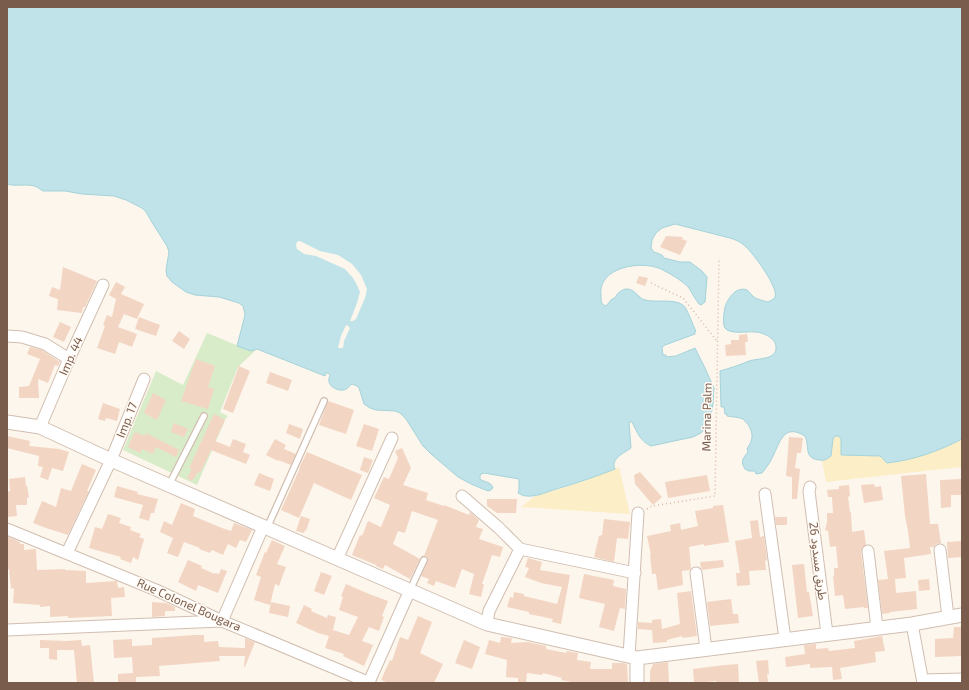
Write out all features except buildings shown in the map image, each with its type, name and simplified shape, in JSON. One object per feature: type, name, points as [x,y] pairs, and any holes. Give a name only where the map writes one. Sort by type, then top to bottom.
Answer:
[{"type":"street","name":"Imp. 44","points":[[40,427],[103,285]]},
{"type":"street","points":[[7,336],[22,337],[45,344],[69,359]]},
{"type":"street","name":"Imp. 17","points":[[66,553],[111,460],[144,379]]},
{"type":"street","points":[[7,422],[40,427],[169,486],[487,624],[633,657],[912,624],[962,615]]},
{"type":"street","points":[[337,558],[392,438]]},
{"type":"street","name":"طريق مسدود 26","points":[[810,487],[810,499],[828,634]]},
{"type":"street","points":[[765,494],[785,639]]},
{"type":"street","points":[[462,496],[499,528],[520,549],[635,573]]},
{"type":"street","points":[[637,683],[633,657],[638,513]]},
{"type":"street","points":[[7,630],[222,621],[265,527]]},
{"type":"street","name":"Rue Colonel Bougara","points":[[7,529],[156,590],[222,621],[370,683]]},
{"type":"street","points":[[487,624],[489,612],[520,549]]},
{"type":"street","points":[[940,550],[948,617]]},
{"type":"street","points":[[868,551],[877,628]]},
{"type":"street","points":[[696,573],[706,649]]},
{"type":"street","points":[[370,683],[410,590]]},
{"type":"street","points":[[912,624],[923,682],[962,679]]},
{"type":"lane","points":[[265,527],[324,401]]},
{"type":"lane","points":[[169,486],[204,416]]},
{"type":"lane","points":[[410,590],[424,560]]},
{"type":"path","name":"Marina Palm","points":[[638,513],[652,506],[714,496],[719,260]]},
{"type":"path","points":[[651,283],[683,298],[718,341]]},
{"type":"green space","points":[[207,333],[251,351],[257,349],[238,367],[220,412],[228,416],[197,485],[123,450],[156,371],[183,385]]},
{"type":"sand","points":[[835,436],[841,438],[842,441],[876,456],[882,457],[887,463],[907,460],[926,454],[962,439],[962,467],[826,482],[822,461],[831,456],[833,439]]},
{"type":"sand","points":[[619,467],[630,514],[521,507],[535,496],[566,487]]},
{"type":"water","points":[[7,7],[962,7],[962,439],[926,454],[907,460],[887,463],[880,456],[841,455],[841,438],[838,436],[835,436],[833,439],[831,456],[826,460],[815,459],[809,455],[805,436],[798,433],[788,432],[782,439],[770,462],[762,473],[756,474],[755,471],[745,469],[743,460],[748,452],[747,449],[751,442],[751,431],[748,424],[743,419],[727,416],[727,414],[725,414],[724,407],[721,407],[720,371],[749,361],[766,358],[773,354],[776,346],[773,340],[762,333],[735,332],[727,330],[724,323],[725,307],[730,297],[736,291],[743,289],[747,290],[755,298],[768,302],[775,297],[773,286],[765,271],[754,256],[736,240],[675,224],[662,228],[656,233],[652,240],[651,248],[654,252],[662,255],[664,258],[680,262],[690,262],[702,271],[707,277],[705,302],[701,305],[699,304],[689,288],[672,275],[653,266],[643,265],[622,268],[613,272],[606,278],[602,286],[601,301],[606,306],[612,299],[615,298],[617,294],[623,290],[630,289],[645,300],[671,301],[684,306],[696,331],[695,334],[665,345],[662,347],[663,355],[666,355],[666,357],[676,356],[695,348],[714,388],[710,420],[705,429],[693,437],[651,446],[641,439],[632,422],[629,422],[631,448],[616,459],[614,462],[615,469],[536,495],[525,496],[518,493],[519,479],[484,473],[481,474],[480,479],[491,484],[493,488],[491,490],[488,491],[471,484],[458,477],[423,446],[406,419],[400,413],[395,411],[376,410],[364,404],[357,386],[352,384],[344,390],[337,389],[330,384],[330,375],[328,373],[326,373],[325,376],[257,349],[251,351],[237,346],[245,314],[243,306],[239,303],[219,297],[195,295],[186,292],[172,282],[167,276],[166,270],[169,252],[167,246],[142,208],[114,196],[82,194],[65,191],[43,191],[34,186],[7,184]]},
{"type":"pier","points":[[300,241],[320,251],[338,255],[352,264],[361,275],[367,289],[365,298],[356,319],[350,321],[360,292],[353,278],[345,269],[316,256],[304,254],[297,249],[297,242]]},
{"type":"pier","points":[[346,325],[350,328],[344,341],[343,348],[338,348],[341,336]]}]
